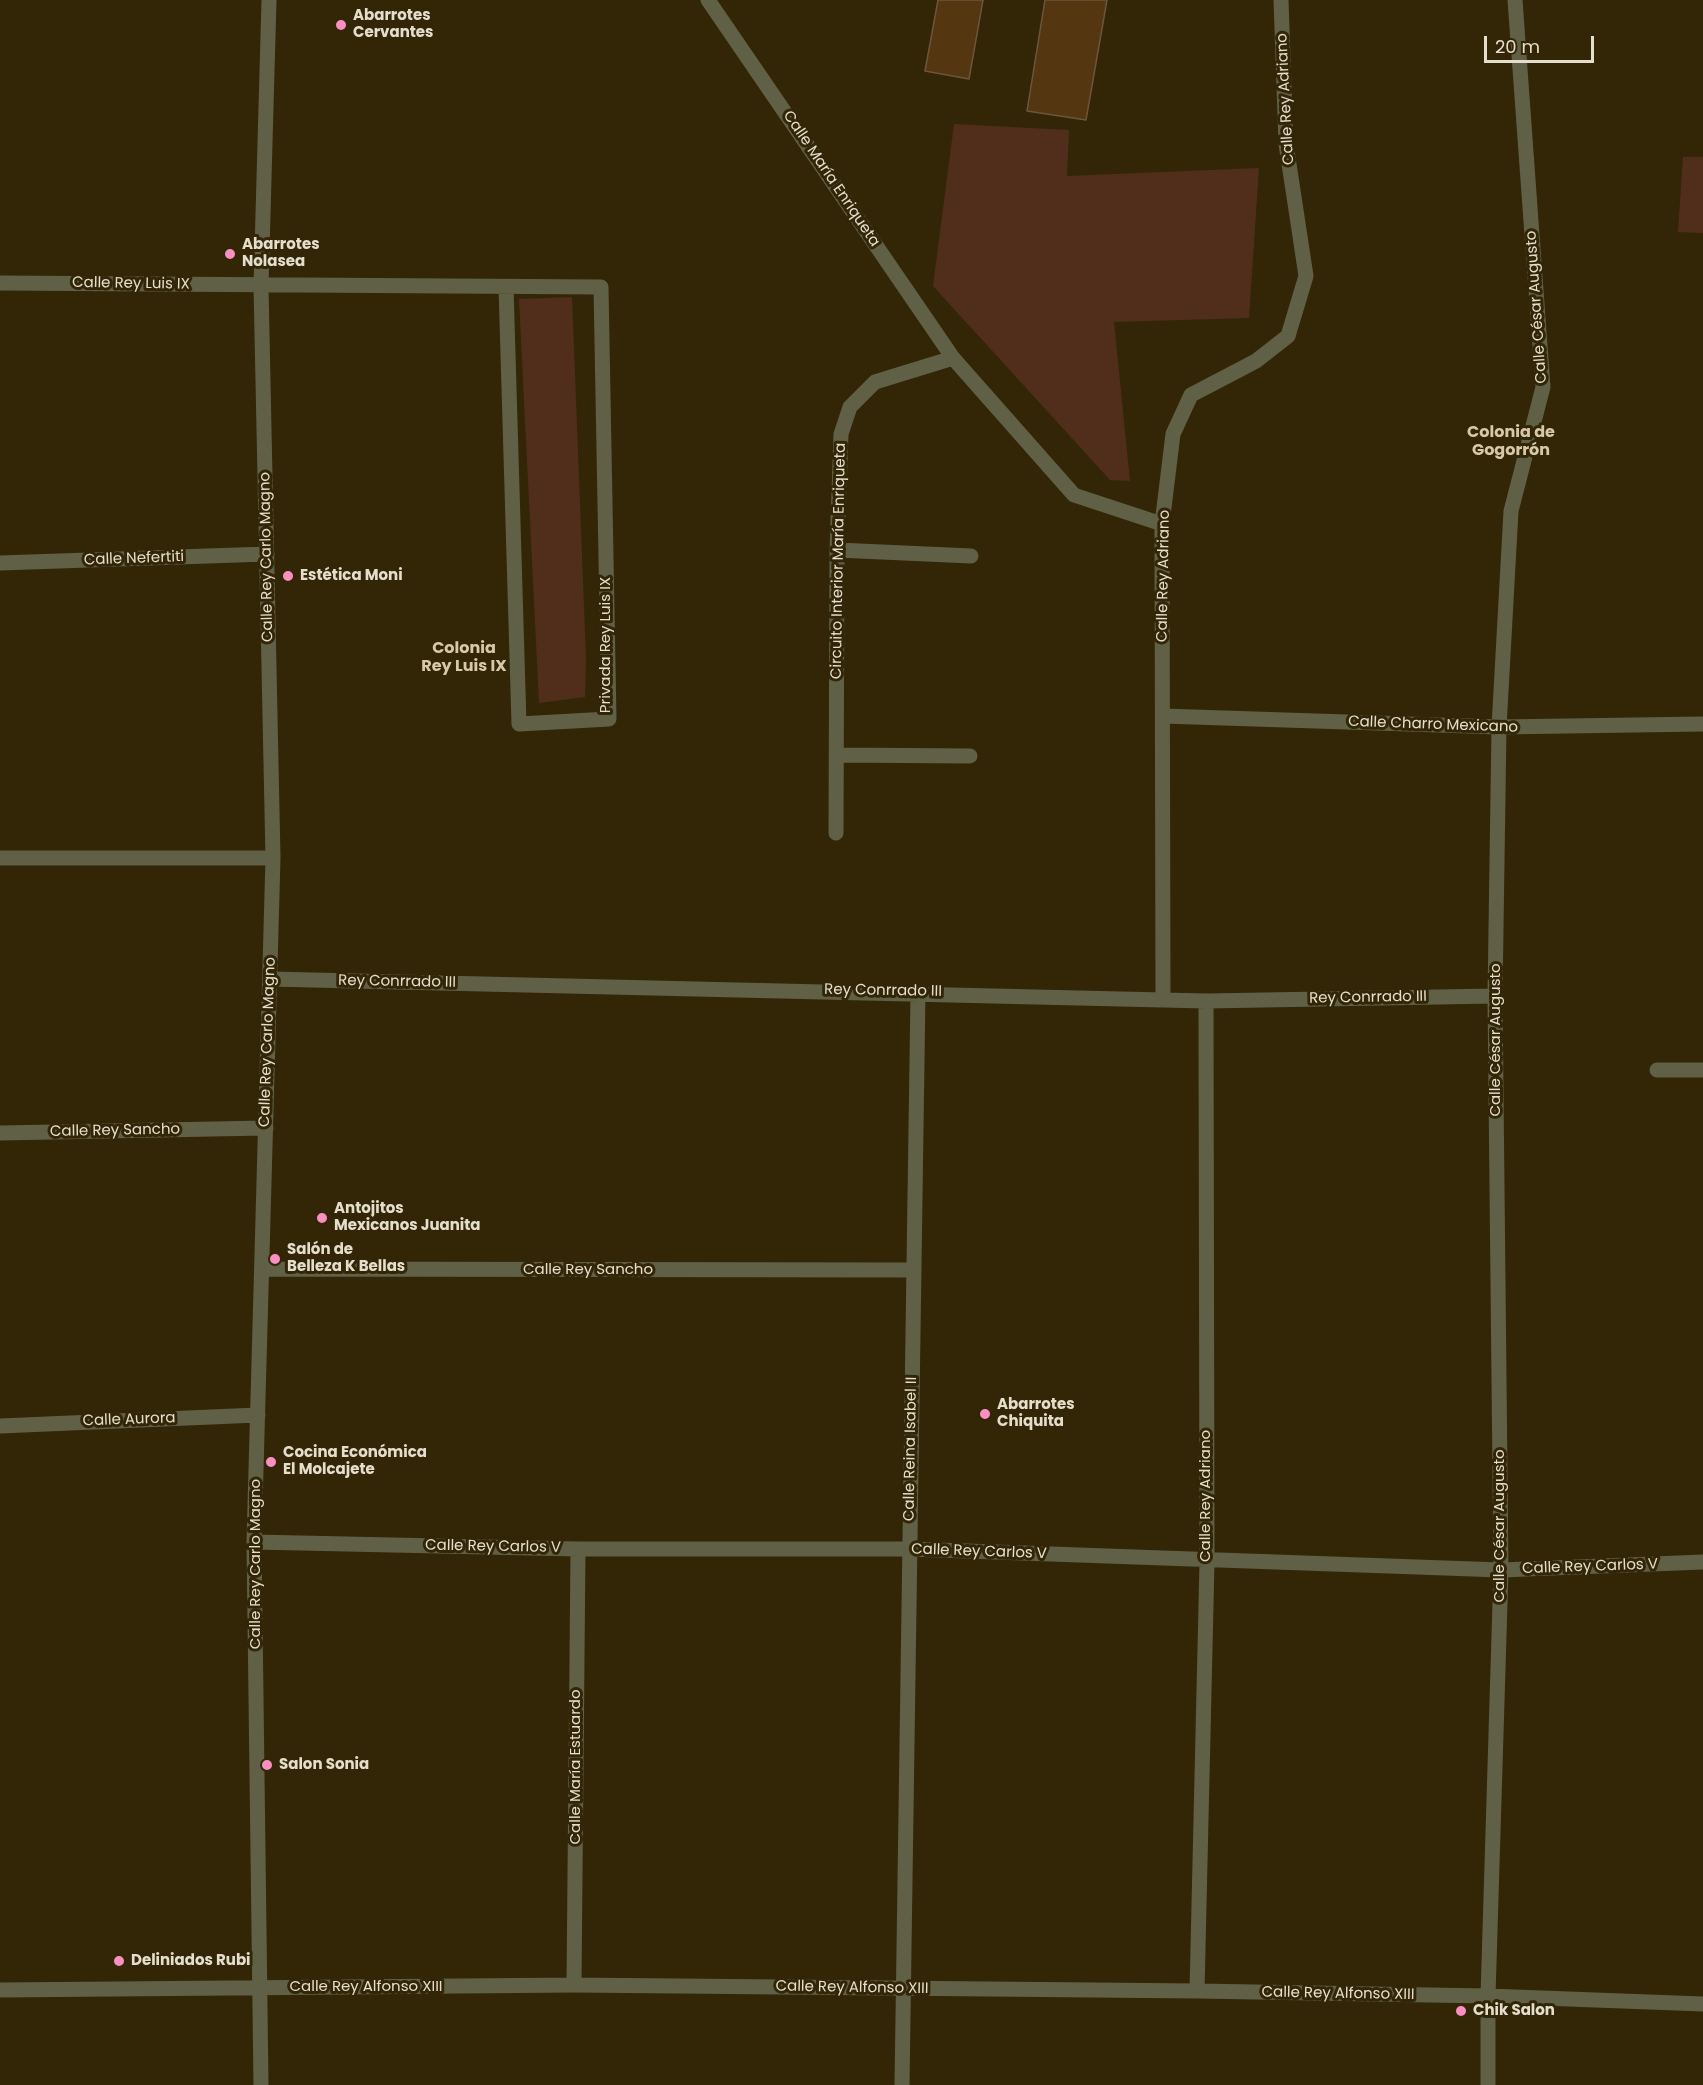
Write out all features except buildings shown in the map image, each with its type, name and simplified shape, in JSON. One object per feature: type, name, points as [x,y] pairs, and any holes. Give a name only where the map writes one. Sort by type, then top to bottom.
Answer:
[{"type":"street","name":"Calle Rey Carlo Magno","points":[[261,2085],[254,1542],[273,858],[261,286],[269,0]]},
{"type":"street","name":"Calle María Enriqueta","points":[[708,0],[953,358],[1074,495],[1162,524]]},
{"type":"street","name":"Calle Rey Adriano","points":[[1163,999],[1162,524],[1173,434],[1191,395],[1256,361],[1288,336],[1306,276],[1286,144],[1281,0]]},
{"type":"street","name":"Calle César Augusto","points":[[1488,2085],[1488,1996],[1501,1570],[1496,996],[1499,727],[1511,511],[1543,387],[1515,0]]},
{"type":"street","name":"Calle Rey Luis IX","points":[[0,283],[261,286]]},
{"type":"street","name":"Privada Rey Luis IX","points":[[261,286],[601,287],[609,719],[519,724],[506,287]]},
{"type":"street","name":"Circuito Interior María Enriqueta","points":[[836,833],[837,550],[841,434],[850,407],[876,382],[953,358]]},
{"type":"street","points":[[837,550],[971,556]]},
{"type":"street","name":"Calle Nefertiti","points":[[0,563],[267,554]]},
{"type":"street","name":"Calle Charro Mexicano","points":[[1163,716],[1499,727],[1703,724]]},
{"type":"street","points":[[837,755],[970,756]]},
{"type":"street","points":[[0,858],[273,858]]},
{"type":"street","name":"Rey Conrrado III","points":[[270,979],[918,992],[1206,1001],[1496,996]]},
{"type":"street","name":"Calle Reina Isabel II","points":[[902,2085],[918,992]]},
{"type":"street","name":"Calle Rey Adriano","points":[[1197,1991],[1207,1562],[1206,1001]]},
{"type":"street","points":[[1658,1070],[1703,1070]]},
{"type":"street","name":"Calle Rey Sancho","points":[[0,1133],[266,1128]]},
{"type":"street","name":"Calle Rey Sancho","points":[[262,1269],[914,1270]]},
{"type":"street","name":"Calle Aurora","points":[[0,1426],[258,1415]]},
{"type":"street","name":"Calle Rey Carlos V","points":[[254,1542],[578,1549],[910,1549],[1207,1562],[1501,1570],[1703,1562]]},
{"type":"street","name":"Calle María Estuardo","points":[[574,1985],[578,1549]]},
{"type":"street","name":"Calle Rey Alfonso XIII","points":[[0,1990],[574,1985],[1197,1991],[1488,1996],[1703,2004]]},
{"type":"shaded area","points":[[954,124],[1069,130],[1067,176],[1259,168],[1249,318],[1114,322],[1130,481],[1110,480],[933,286]]},
{"type":"shaded area","points":[[1683,157],[1703,157],[1703,233],[1678,232]]},
{"type":"shaded area","points":[[572,297],[586,659],[585,697],[539,703],[519,299]]},
{"type":"place","name":"Abarrotes Cervantes","points":[[341,25]]},
{"type":"place","name":"Abarrotes Nolasea","points":[[230,254]]},
{"type":"place","name":"Estética Moni","points":[[288,576]]},
{"type":"place","name":"Antojitos Mexicanos Juanita","points":[[322,1218]]},
{"type":"place","name":"Salón de Belleza K Bellas","points":[[275,1259]]},
{"type":"place","name":"Abarrotes Chiquita","points":[[985,1414]]},
{"type":"place","name":"Cocina Económica El Molcajete","points":[[271,1462]]},
{"type":"place","name":"Salon Sonia","points":[[267,1765]]},
{"type":"place","name":"Deliniados Rubi","points":[[119,1961]]},
{"type":"place","name":"Chik Salon","points":[[1461,2011]]},
{"type":"district","name":"Colonia de Gogorrón","points":[[1511,442]]},
{"type":"district","name":"Colonia Rey Luis IX","points":[[464,658]]}]
